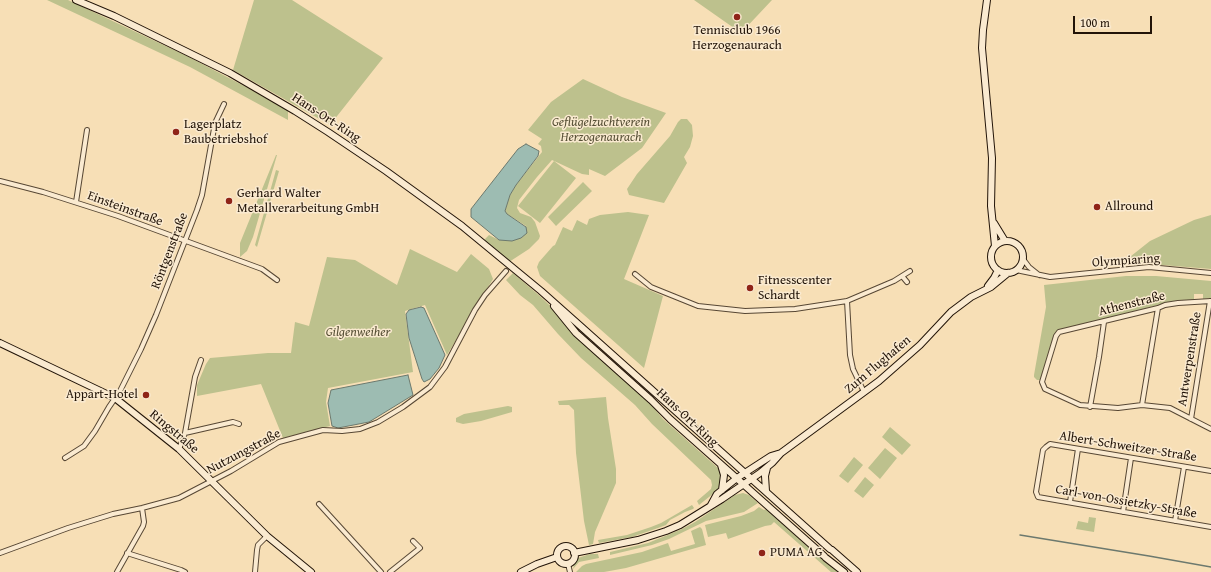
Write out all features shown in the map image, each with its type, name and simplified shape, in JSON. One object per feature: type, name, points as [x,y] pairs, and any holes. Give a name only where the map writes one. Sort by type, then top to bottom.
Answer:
[{"type":"street","name":"Hans-Ort-Ring","points":[[76,0],[114,16],[230,72],[295,111],[393,176],[462,226],[541,291],[831,550],[858,572]]},
{"type":"street","points":[[987,0],[982,48],[992,158],[991,195],[994,246],[991,257],[993,265],[998,270],[1008,273],[1016,270],[1022,264],[1023,252],[1019,246],[1012,241],[1004,241],[994,246]]},
{"type":"street","name":"Röntgenstraße","points":[[65,458],[84,446],[95,431],[114,398],[120,391],[141,349],[202,195],[215,123],[224,104]]},
{"type":"street","name":"Einsteinstraße","points":[[76,202],[87,130]]},
{"type":"street","name":"Einsteinstraße","points":[[0,181],[31,188],[76,202],[262,269],[277,280]]},
{"type":"street","points":[[992,221],[1004,241]]},
{"type":"street","points":[[1023,259],[1029,267],[1041,276]]},
{"type":"street","name":"Olympiaring","points":[[1016,270],[1041,276],[1059,276],[1149,267],[1211,273]]},
{"type":"street","name":"Zum Flughafen","points":[[984,290],[992,282],[998,270]]},
{"type":"street","name":"Nutzungstraße","points":[[0,553],[68,528],[113,514],[179,498],[230,471],[279,442],[323,430],[342,431],[360,429],[378,422],[403,408],[430,387],[445,367],[485,294],[506,271]]},
{"type":"street","points":[[635,274],[651,287],[698,306],[752,311],[795,309],[846,300],[894,281],[910,271]]},
{"type":"street","name":"Zum Flughafen","points":[[574,553],[638,540],[666,531],[696,516],[767,468],[781,453],[888,373],[909,355],[960,304],[996,283],[1008,273]]},
{"type":"street","points":[[902,276],[907,282]]},
{"type":"street","name":"Hans-Ort-Ring","points":[[541,291],[576,333],[720,464],[844,572]]},
{"type":"street","points":[[846,300],[850,355],[853,369],[864,392]]},
{"type":"street","name":"Athenstraße","points":[[1090,407],[1072,402],[1048,391],[1042,385],[1056,336],[1059,332],[1178,303],[1210,301]]},
{"type":"street","name":"Antwerpenstraße","points":[[1191,419],[1210,301]]},
{"type":"street","points":[[1142,405],[1158,308]]},
{"type":"street","points":[[1104,322],[1090,407],[1118,408],[1142,405],[1170,408],[1211,429]]},
{"type":"street","name":"Ringstraße","points":[[0,343],[114,398],[179,449],[268,536],[311,572]]},
{"type":"street","points":[[179,449],[185,433],[196,377],[201,360]]},
{"type":"street","points":[[185,433],[233,422],[239,424]]},
{"type":"street","name":"Albert-Schweitzer-Straße","points":[[1038,497],[1036,492],[1044,450],[1046,446],[1050,444],[1211,471]]},
{"type":"street","points":[[1070,502],[1078,449]]},
{"type":"street","name":"Zum Flughafen","points":[[711,505],[717,494],[737,478],[771,456],[781,453]]},
{"type":"street","points":[[1123,512],[1131,458]]},
{"type":"street","points":[[720,464],[724,475],[722,490]]},
{"type":"street","points":[[1175,521],[1184,467]]},
{"type":"street","points":[[766,491],[765,476],[767,468]]},
{"type":"street","name":"Carl-von-Ossietzky-Straße","points":[[1038,497],[1211,527]]},
{"type":"street","points":[[319,504],[381,572]]},
{"type":"street","points":[[117,572],[143,526],[144,522],[142,508]]},
{"type":"street","points":[[255,572],[256,550],[258,545],[268,536]]},
{"type":"street","points":[[390,572],[420,548],[413,540]]},
{"type":"street","points":[[564,546],[569,547],[574,553],[574,558],[568,564],[560,562],[557,557],[558,552],[564,546]]},
{"type":"street","points":[[127,553],[185,572]]},
{"type":"street","points":[[521,572],[537,564],[557,557]]},
{"type":"street","points":[[568,564],[570,572]]},
{"type":"green space","points":[[47,0],[68,0],[187,56],[288,111],[288,120],[190,67]]},
{"type":"green space","points":[[254,0],[292,0],[383,58],[330,125],[233,70]]},
{"type":"green space","name":"Tennisclub 1966 Herzogenaurach","points":[[694,0],[772,0],[741,33]]},
{"type":"green space","name":"Geflügelzuchtverein Herzogenaurach","points":[[583,79],[622,97],[666,113],[642,148],[605,176],[589,169],[589,175],[582,174],[552,160],[519,200],[517,208],[520,213],[531,217],[535,222],[540,236],[539,239],[529,249],[509,262],[483,241],[489,235],[499,240],[526,226],[507,214],[505,211],[510,195],[516,185],[542,152],[541,146],[538,144],[542,139],[528,130],[551,102]]},
{"type":"green space","points":[[681,119],[687,119],[692,125],[693,136],[690,147],[684,157],[687,163],[664,203],[629,195],[627,189],[637,174],[670,136]]},
{"type":"green space","points":[[276,155],[253,237],[247,251],[240,257],[240,243]]},
{"type":"green space","points":[[554,161],[576,178],[540,223],[518,206]]},
{"type":"green space","points":[[276,170],[279,171],[257,247],[255,245]]},
{"type":"green space","points":[[583,182],[592,191],[556,226],[548,217]]},
{"type":"green space","points":[[628,212],[649,215],[624,279],[663,296],[644,368],[540,276],[537,267],[539,262],[555,245],[563,227],[572,231],[577,220],[587,225],[589,219],[600,215]]},
{"type":"green space","points":[[1211,215],[1211,269],[1150,264],[1121,264],[1150,241],[1194,220]]},
{"type":"green space","name":"Gilgenweiher","points":[[410,249],[457,272],[471,254],[489,269],[493,279],[447,355],[425,305],[405,311],[413,372],[328,388],[326,402],[330,426],[283,438],[261,384],[197,396],[197,385],[210,358],[268,353],[291,353],[295,322],[309,326],[327,257],[355,260],[397,285]]},
{"type":"green space","points":[[513,273],[541,297],[649,402],[663,419],[718,468],[722,476],[719,489],[699,505],[697,501],[711,489],[711,480],[652,424],[635,405],[581,358],[533,305],[520,295],[506,280]]},
{"type":"green space","points":[[1126,276],[1156,276],[1211,281],[1211,298],[1203,299],[1203,294],[1194,294],[1194,300],[1174,301],[1059,330],[1054,336],[1040,380],[1037,380],[1034,375],[1046,307],[1044,285]]},
{"type":"green space","points":[[606,397],[616,469],[616,483],[595,532],[593,544],[589,545],[584,521],[576,453],[574,410],[569,405],[559,405],[558,401]]},
{"type":"green space","points":[[508,406],[512,407],[512,412],[481,421],[463,424],[456,422],[456,418],[464,414]]},
{"type":"green space","points":[[890,427],[911,445],[902,455],[882,437]]},
{"type":"green space","points":[[885,448],[897,458],[880,479],[868,468]]},
{"type":"green space","points":[[854,457],[863,465],[848,483],[839,476]]},
{"type":"green space","points":[[865,477],[874,485],[863,498],[854,491]]},
{"type":"green space","points":[[743,493],[749,495],[758,503],[744,512],[706,521],[669,539],[652,545],[610,555],[610,552],[648,543],[682,529],[735,495]]},
{"type":"green space","points":[[692,505],[694,508],[693,509],[670,520],[666,525],[632,537],[599,543],[598,540],[627,535],[661,523]]},
{"type":"green space","points":[[759,507],[764,510],[767,509],[839,572],[831,572],[774,522],[771,525],[728,539],[726,533],[708,537],[705,525],[741,516],[754,511]]},
{"type":"green space","points":[[1089,517],[1096,518],[1094,532],[1076,529],[1078,521],[1088,523]]},
{"type":"green space","points":[[700,527],[702,529],[706,545],[626,568],[604,572],[576,572],[586,564],[642,552],[668,543],[671,551],[695,544],[691,531]]},
{"type":"green space","points":[[590,554],[598,554],[599,558],[579,562],[573,569],[578,558]]},
{"type":"water","points":[[526,144],[539,151],[538,156],[510,195],[505,211],[526,227],[527,233],[521,238],[512,241],[499,240],[471,217],[471,209],[518,149]]},
{"type":"water","name":"Gilgenweiher","points":[[421,307],[424,308],[445,355],[439,368],[430,379],[424,382],[409,338],[406,314],[409,310]]},
{"type":"water","name":"Gilgenweiher","points":[[408,375],[413,395],[369,422],[338,428],[332,426],[328,403],[331,390]]},
{"type":"waterway","points":[[1020,535],[1211,567]]},
{"type":"place","name":"Tennisclub 1966 Herzogenaurach","points":[[737,17]]},
{"type":"place","name":"Lagerplatz Baubetriebshof","points":[[176,132]]},
{"type":"place","name":"Gerhard Walter Metallverarbeitung GmbH","points":[[229,201]]},
{"type":"place","name":"Allround","points":[[1097,207]]},
{"type":"place","name":"Fitnesscenter Schardt","points":[[750,288]]},
{"type":"place","name":"Appart-Hotel","points":[[146,395]]},
{"type":"place","name":"PUMA AG","points":[[762,553]]}]
